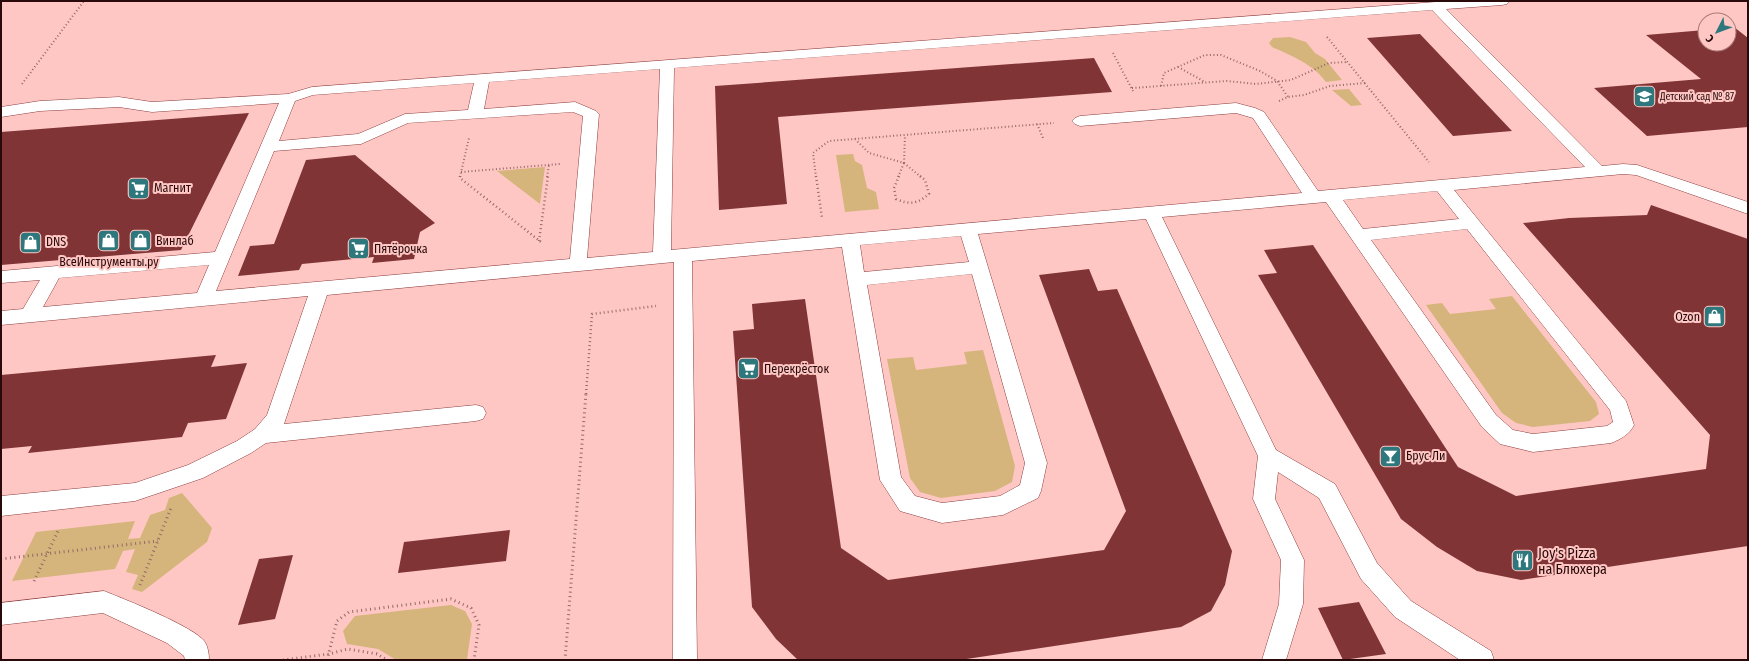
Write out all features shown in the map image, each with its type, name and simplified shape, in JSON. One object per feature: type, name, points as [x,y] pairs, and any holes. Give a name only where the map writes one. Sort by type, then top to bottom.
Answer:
[{"type":"lane","points":[[1,112],[40,106],[119,102],[152,107],[289,98],[312,92],[667,66],[1000,33],[1102,32],[1502,1]]},
{"type":"lane","points":[[1436,6],[1598,171]]},
{"type":"lane","points":[[667,66],[672,256],[683,303],[685,660]]},
{"type":"lane","points":[[475,114],[482,79]]},
{"type":"lane","points":[[204,299],[289,98]]},
{"type":"lane","points":[[268,147],[361,139],[405,120],[575,107],[591,114],[578,265]]},
{"type":"lane","points":[[1080,121],[1236,108],[1250,111],[1259,115],[1322,196],[1359,235],[1489,422],[1507,438],[1533,442],[1611,434],[1624,424],[1619,407],[1472,223],[1445,185]]},
{"type":"lane","points":[[1,318],[1623,169],[1637,170],[1748,208]]},
{"type":"lane","points":[[1151,212],[1269,456],[1264,499],[1293,560],[1292,604],[1274,660]]},
{"type":"lane","points":[[1359,235],[1472,223]]},
{"type":"lane","points":[[850,240],[890,480],[908,504],[942,513],[1003,505],[1030,491],[1036,464],[968,229]]},
{"type":"lane","points":[[1,277],[221,258]]},
{"type":"lane","points":[[857,279],[979,268]]},
{"type":"lane","points":[[28,316],[54,272]]},
{"type":"lane","points":[[1,506],[135,492],[195,472],[244,447],[262,435],[276,419],[320,289]]},
{"type":"lane","points":[[262,435],[476,413]]},
{"type":"lane","points":[[1269,456],[1327,491],[1369,571],[1403,609],[1482,660]]},
{"type":"lane","points":[[10,613],[104,602],[176,635],[196,650],[197,660]]},
{"type":"path","points":[[1,112],[84,1]]},
{"type":"path","points":[[1309,15],[1445,185]]},
{"type":"path","points":[[1102,32],[1146,115]]},
{"type":"path","points":[[1160,86],[1164,73],[1205,55],[1220,55],[1260,70],[1277,81],[1288,97]]},
{"type":"path","points":[[1132,88],[1206,82],[1227,81],[1256,84],[1291,80],[1329,63],[1347,62]]},
{"type":"path","points":[[1178,67],[1206,82]]},
{"type":"path","points":[[1250,111],[1288,97],[1304,95],[1330,86],[1364,83]]},
{"type":"path","points":[[475,114],[460,178],[539,241],[578,265]]},
{"type":"path","points":[[825,242],[813,153],[829,141],[1080,121]]},
{"type":"path","points":[[1037,124],[1043,138]]},
{"type":"path","points":[[855,139],[869,152],[904,163],[925,180],[928,194],[918,204],[906,204],[896,199],[894,188],[904,163],[906,135]]},
{"type":"path","points":[[461,172],[587,161]]},
{"type":"path","points":[[539,241],[549,165]]},
{"type":"path","points":[[564,660],[592,314],[683,303]]},
{"type":"path","points":[[128,614],[184,476]]},
{"type":"path","points":[[10,613],[47,554],[74,498]]},
{"type":"path","points":[[1,559],[158,541]]},
{"type":"path","points":[[327,660],[337,621],[349,612],[451,599],[471,608],[479,625],[474,660]]},
{"type":"path","points":[[283,660],[329,654],[348,649],[376,654],[387,660]]},
{"type":"shaded area","points":[[1290,37],[1306,42],[1315,53],[1325,59],[1342,80],[1326,82],[1308,65],[1272,47],[1269,43],[1273,38]]},
{"type":"shaded area","points":[[1349,89],[1362,105],[1351,106],[1332,90]]},
{"type":"shaded area","points":[[853,154],[855,161],[862,165],[867,188],[876,192],[879,209],[845,212],[836,155]]},
{"type":"shaded area","points":[[545,167],[540,204],[497,171]]},
{"type":"shaded area","points":[[1512,296],[1596,402],[1599,414],[1590,421],[1533,427],[1516,423],[1502,413],[1426,305],[1442,303],[1450,314],[1496,309],[1489,299]]},
{"type":"shaded area","points":[[983,350],[1015,466],[1012,482],[995,491],[941,498],[920,492],[910,478],[887,359],[913,357],[916,370],[967,364],[964,352]]},
{"type":"shaded area","points":[[182,493],[212,528],[207,542],[142,592],[132,589],[138,575],[126,572],[135,549],[123,551],[115,569],[12,581],[36,532],[135,521],[128,539],[140,538],[150,515],[165,510],[169,498]]},
{"type":"shaded area","points":[[451,605],[465,611],[472,624],[467,660],[396,660],[378,649],[347,644],[343,631],[355,616]]},
{"type":"building","points":[[1737,29],[1748,38],[1748,127],[1647,136],[1594,88],[1701,79],[1646,35],[1697,31],[1697,52],[1737,52]]},
{"type":"building","points":[[1420,34],[1512,131],[1453,136],[1367,38]]},
{"type":"building","points":[[1094,58],[1112,92],[778,117],[787,204],[719,210],[715,86]]},
{"type":"building","points":[[249,113],[181,250],[1,265],[1,132]]},
{"type":"building","points":[[355,155],[435,223],[420,232],[414,259],[372,263],[374,257],[302,264],[299,270],[238,276],[250,246],[274,244],[306,160]]},
{"type":"building","points":[[1651,205],[1748,239],[1748,546],[1521,580],[1477,571],[1437,547],[1401,519],[1258,275],[1277,273],[1264,250],[1313,245],[1458,467],[1516,496],[1706,469],[1710,435],[1523,223],[1569,218],[1647,215]]},
{"type":"building","points":[[1089,269],[1098,291],[1117,289],[1232,551],[1225,585],[1211,611],[1181,627],[960,660],[798,660],[776,639],[752,607],[733,331],[754,329],[752,304],[805,299],[841,548],[888,580],[1104,550],[1126,511],[1039,275]]},
{"type":"building","points":[[216,355],[211,367],[247,363],[226,419],[188,423],[182,437],[28,453],[32,446],[1,449],[1,375]]},
{"type":"building","points":[[510,530],[506,561],[398,573],[404,542]]},
{"type":"building","points":[[293,555],[275,619],[238,625],[259,559]]},
{"type":"building","points":[[1359,602],[1386,654],[1343,660],[1318,608]]},
{"type":"place","name":"Детский сад № 87","points":[[1644,96]]},
{"type":"place","name":"Магнит","points":[[139,188]]},
{"type":"place","name":"ВсеИнструменты.ру","points":[[109,241]]},
{"type":"place","name":"Винлаб","points":[[141,241]]},
{"type":"place","name":"DNS","points":[[31,242]]},
{"type":"place","name":"Пятёрочка","points":[[358,249]]},
{"type":"place","name":"Ozon","points":[[1715,317]]},
{"type":"place","name":"Перекрёсток","points":[[749,369]]},
{"type":"place","name":"Брус Ли","points":[[1391,456]]},
{"type":"place","name":"Joy's Pizza на Блюхера","points":[[1522,561]]}]
